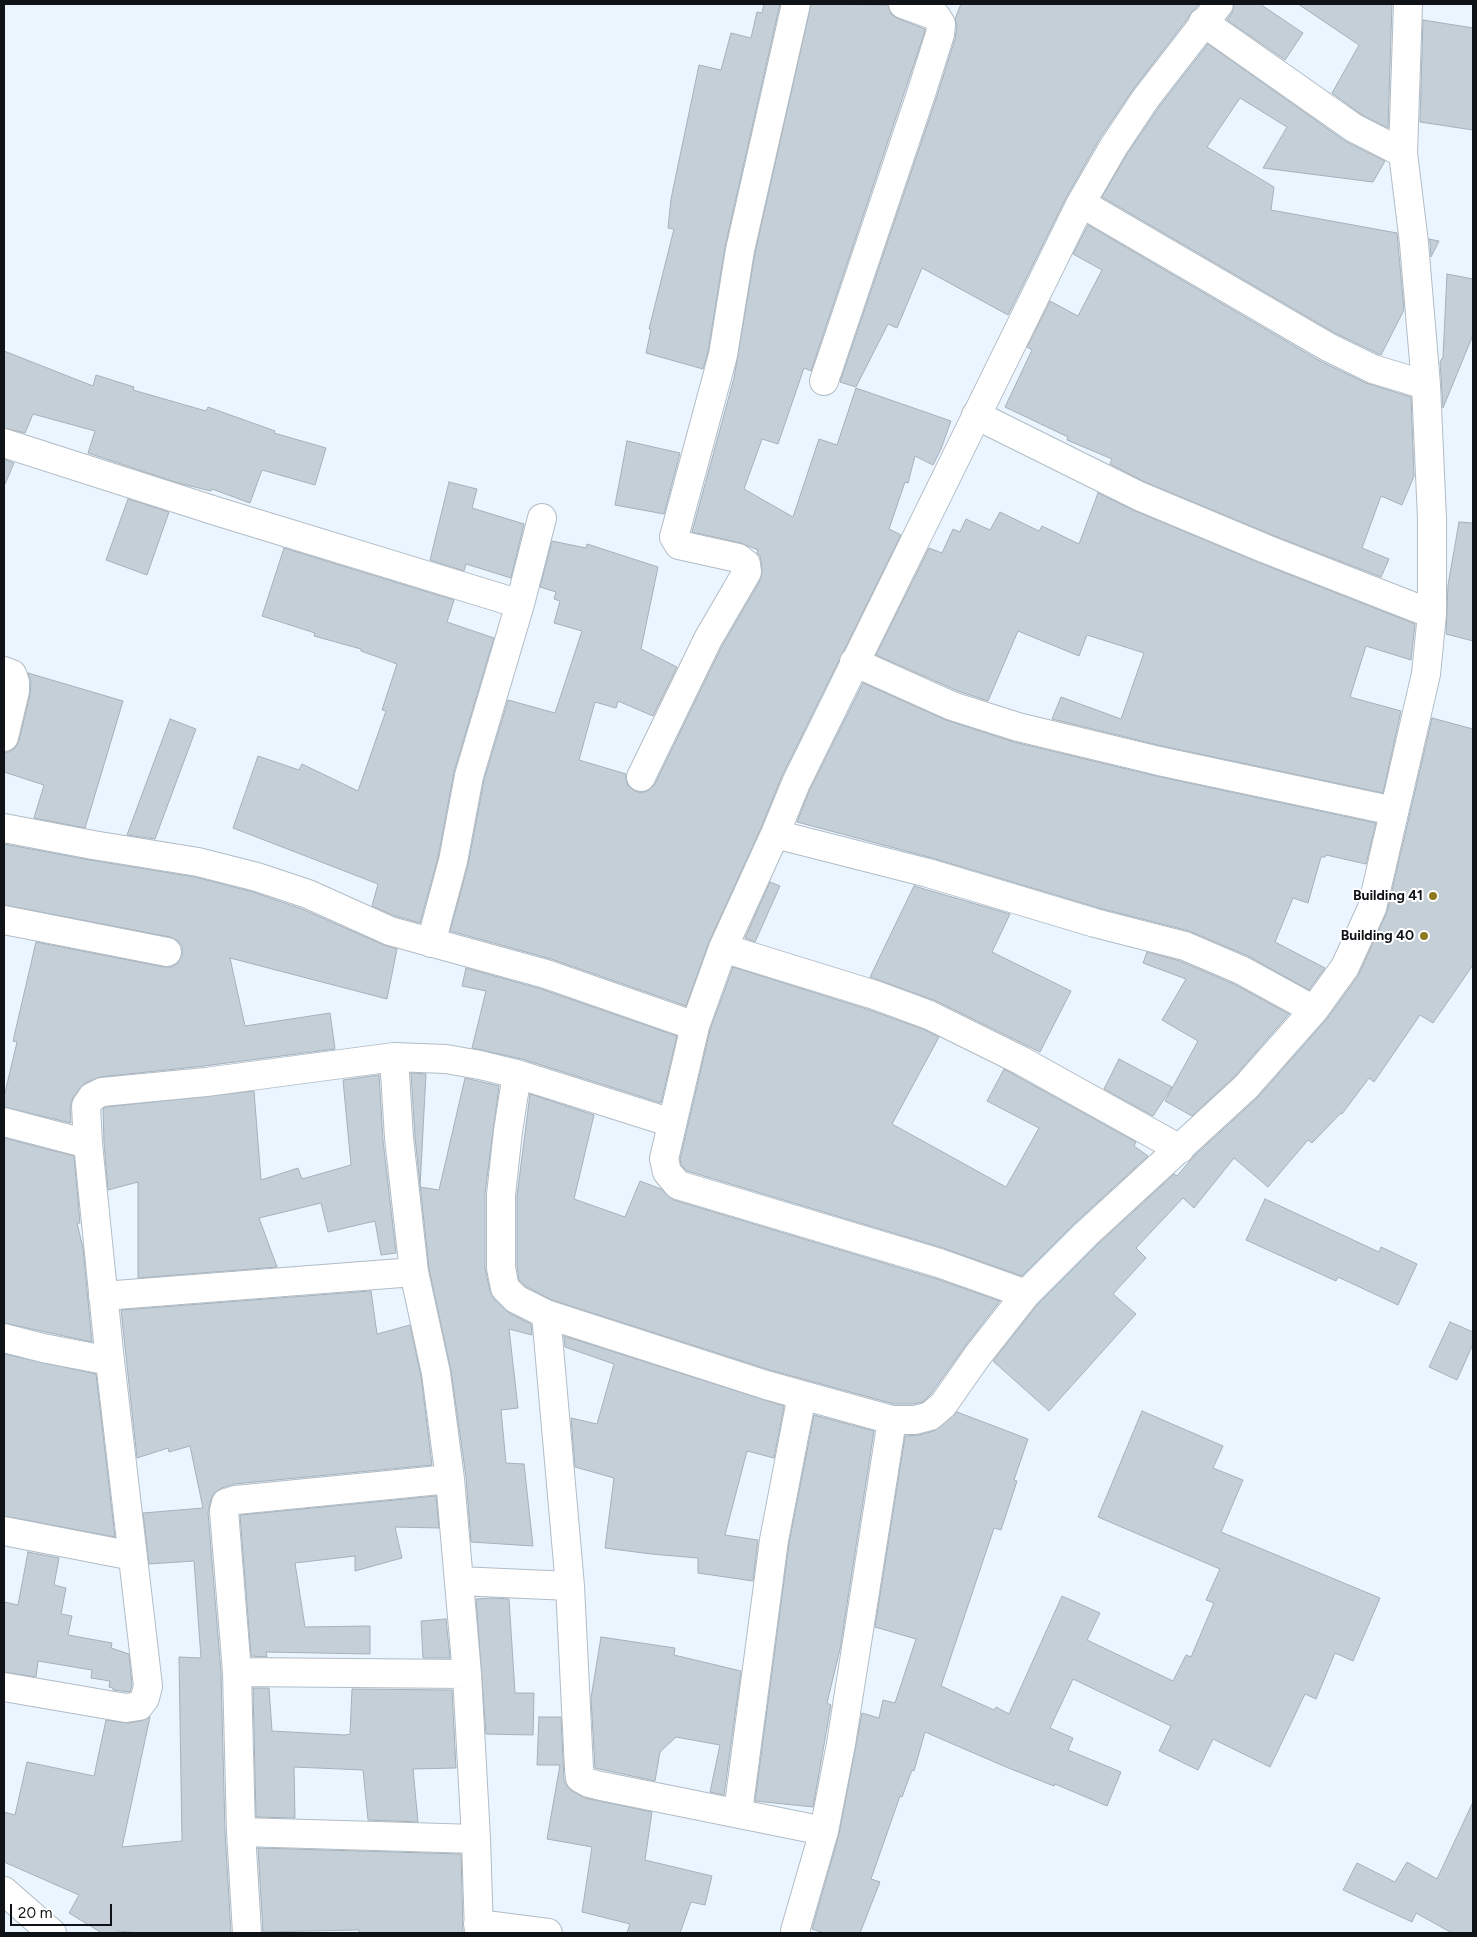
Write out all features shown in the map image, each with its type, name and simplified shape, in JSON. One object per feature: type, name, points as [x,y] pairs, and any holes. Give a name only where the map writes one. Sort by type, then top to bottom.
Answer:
[{"type":"street","points":[[641,777],[708,639],[747,572],[746,564],[738,558],[679,545],[674,537],[723,355],[744,232],[796,4]]},
{"type":"street","points":[[824,381],[940,34],[941,24],[936,16],[902,4]]},
{"type":"street","points":[[517,1074],[508,1130],[501,1195],[501,1268],[505,1288],[516,1299],[546,1314],[766,1385],[892,1420],[915,1420],[930,1416],[942,1405],[1026,1294],[1086,1234],[1246,1087],[1314,1010],[1346,967],[1372,908],[1426,674],[1432,614],[1432,519],[1426,385],[1414,243],[1403,153],[1408,4]]},
{"type":"street","points":[[1026,1294],[939,1263],[678,1185],[667,1172],[664,1160],[696,1026],[723,948],[796,783],[1081,203],[1114,146],[1146,98],[1211,13],[1354,128],[1403,153]]},
{"type":"street","points":[[1081,203],[1328,347],[1373,369],[1426,385]]},
{"type":"street","points":[[976,415],[1140,496],[1266,549],[1432,614]]},
{"type":"street","points":[[4,443],[219,512],[520,604]]},
{"type":"street","points":[[431,943],[453,861],[469,776],[520,604],[542,518]]},
{"type":"street","points":[[854,662],[952,706],[1018,727],[1159,761],[1394,811]]},
{"type":"street","points":[[4,671],[12,674],[15,682],[15,690],[4,737]]},
{"type":"street","points":[[4,828],[198,862],[257,877],[308,894],[390,931],[546,974],[696,1026]]},
{"type":"street","points":[[774,834],[928,873],[1095,923],[1185,946],[1241,970],[1314,1010]]},
{"type":"street","points":[[4,920],[166,952]]},
{"type":"street","points":[[723,948],[875,995],[929,1015],[1022,1061],[1180,1149]]},
{"type":"street","points":[[4,1687],[126,1708],[139,1706],[145,1698],[148,1686],[110,1361],[88,1144],[86,1106],[92,1096],[102,1092],[206,1082],[394,1058],[446,1060],[480,1065],[517,1074],[672,1123]]},
{"type":"street","points":[[394,1058],[399,1138],[414,1272],[436,1372],[450,1479],[466,1674],[476,1839],[479,1928],[548,1933]]},
{"type":"street","points":[[4,1122],[88,1144]]},
{"type":"street","points":[[103,1296],[414,1272]]},
{"type":"street","points":[[546,1314],[570,1586],[580,1778],[601,1786],[738,1812],[824,1831]]},
{"type":"street","points":[[4,1338],[43,1348],[110,1361]]},
{"type":"street","points":[[738,1812],[774,1540],[802,1395]]},
{"type":"street","points":[[795,1932],[824,1831],[841,1744],[892,1420]]},
{"type":"street","points":[[247,1933],[241,1832],[237,1672],[224,1511],[226,1503],[236,1500],[450,1479]]},
{"type":"street","points":[[4,1531],[133,1556]]},
{"type":"street","points":[[459,1581],[570,1586]]},
{"type":"street","points":[[237,1672],[466,1674]]},
{"type":"street","points":[[241,1832],[476,1839]]},
{"type":"street","points":[[4,1891],[52,1933]]},
{"type":"building","points":[[764,4],[780,4],[725,247],[708,352],[703,369],[646,353],[651,329],[649,329],[674,229],[668,228],[671,199],[699,65],[721,70],[731,33],[751,38],[757,12],[762,13]]},
{"type":"building","points":[[811,4],[888,5],[891,14],[925,29],[925,31],[811,371],[804,368],[778,444],[762,439],[744,489],[793,517],[819,439],[837,445],[856,388],[951,421],[933,465],[915,456],[908,483],[905,482],[889,529],[901,535],[782,776],[761,828],[709,942],[686,1006],[551,959],[450,931],[468,865],[484,780],[508,700],[555,713],[582,631],[554,623],[560,601],[554,599],[556,592],[540,587],[552,541],[586,548],[587,544],[658,567],[641,649],[677,667],[653,716],[618,701],[616,708],[595,702],[579,760],[626,774],[628,786],[642,793],[649,790],[655,784],[722,646],[761,579],[762,570],[760,556],[757,553],[758,550],[741,543],[692,532],[734,378],[755,253]]},
{"type":"building","points":[[961,4],[1199,4],[1134,88],[1100,138],[1067,196],[1008,315],[922,268],[897,328],[888,324],[856,387],[840,382],[936,99],[955,39],[957,26],[955,19]]},
{"type":"building","points":[[1234,4],[1260,4],[1303,33],[1285,60],[1227,20],[1232,13]]},
{"type":"building","points":[[1298,4],[1392,4],[1388,128],[1362,115],[1332,93],[1359,45]]},
{"type":"building","points":[[1423,20],[1473,28],[1473,130],[1420,122]]},
{"type":"building","points":[[1208,44],[1345,141],[1385,161],[1373,182],[1263,168],[1287,127],[1240,98],[1207,147],[1274,187],[1271,210],[1397,233],[1404,310],[1381,355],[1335,333],[1102,197],[1127,154],[1159,107]]},
{"type":"building","points":[[1088,225],[1320,361],[1366,383],[1411,397],[1414,476],[1402,505],[1381,496],[1362,548],[1389,559],[1381,577],[1272,535],[1145,482],[1110,464],[1112,459],[1067,440],[1068,437],[1005,407],[1032,350],[1027,347],[1050,301],[1078,316],[1102,270],[1073,254]]},
{"type":"building","points":[[1429,239],[1439,241],[1431,257],[1430,242]]},
{"type":"building","points":[[1447,274],[1473,279],[1473,335],[1443,408],[1440,362],[1443,357]]},
{"type":"building","points":[[4,351],[93,386],[96,375],[134,387],[133,390],[206,411],[208,407],[275,431],[274,433],[326,448],[315,485],[262,470],[250,503],[212,489],[211,491],[178,483],[88,453],[95,431],[33,414],[25,433],[4,428]]},
{"type":"building","points":[[627,441],[680,453],[664,514],[615,505]]},
{"type":"building","points":[[4,459],[14,463],[5,484],[4,484]]},
{"type":"building","points":[[449,482],[477,489],[472,508],[524,524],[511,578],[466,564],[464,571],[430,560]]},
{"type":"building","points":[[1098,493],[1133,510],[1260,563],[1415,624],[1411,660],[1366,646],[1350,697],[1401,711],[1383,793],[1162,746],[1052,719],[1061,697],[1121,719],[1144,653],[1087,635],[1079,656],[1018,631],[988,701],[958,691],[876,655],[929,548],[942,553],[953,529],[960,532],[966,519],[990,530],[1000,512],[1039,531],[1042,526],[1079,544]]},
{"type":"building","points":[[128,499],[169,512],[147,575],[106,560]]},
{"type":"building","points":[[1459,522],[1473,523],[1473,641],[1446,634],[1448,585]]},
{"type":"building","points":[[284,548],[454,600],[447,622],[494,638],[454,772],[438,858],[420,923],[395,916],[372,906],[378,884],[233,828],[258,756],[299,770],[302,764],[358,791],[386,711],[382,710],[397,664],[361,651],[361,649],[314,636],[315,633],[262,616]]},
{"type":"building","points":[[28,673],[123,701],[85,828],[34,818],[44,785],[4,772],[4,752],[9,752],[15,748],[19,741],[30,694],[31,682]]},
{"type":"building","points":[[863,683],[946,720],[1014,742],[1156,776],[1376,823],[1366,864],[1326,855],[1321,857],[1308,903],[1293,898],[1275,942],[1325,968],[1309,990],[1248,956],[1189,931],[1099,908],[932,858],[797,822],[810,789]]},
{"type":"building","points":[[1432,718],[1473,729],[1473,965],[1433,1023],[1420,1015],[1374,1082],[1369,1078],[1342,1114],[1312,1143],[1308,1140],[1268,1187],[1234,1158],[1194,1208],[1183,1198],[1136,1248],[1146,1258],[1113,1294],[1136,1314],[1049,1411],[993,1361],[1038,1304],[1097,1245],[1174,1174],[1177,1176],[1194,1156],[1258,1097],[1326,1020],[1358,976],[1387,912]]},
{"type":"building","points":[[170,719],[196,729],[155,839],[127,835]]},
{"type":"building","points":[[4,844],[195,877],[253,892],[302,909],[397,949],[387,999],[230,958],[245,1026],[330,1013],[335,1049],[100,1077],[85,1083],[73,1097],[70,1107],[71,1123],[4,1107],[4,1097],[17,1042],[13,1041],[36,942],[164,967],[172,967],[178,963],[182,955],[182,946],[178,941],[170,937],[4,905]]},
{"type":"building","points":[[770,882],[780,886],[755,942],[745,938]]},
{"type":"building","points":[[914,886],[1010,914],[992,952],[1071,991],[1040,1052],[936,1001],[870,977]]},
{"type":"building","points":[[1147,952],[1180,961],[1234,984],[1289,1014],[1235,1076],[1192,1116],[1165,1101],[1198,1041],[1162,1020],[1186,979],[1143,963]]},
{"type":"building","points":[[733,967],[870,1010],[923,1029],[939,1037],[892,1124],[1006,1187],[1039,1128],[987,1101],[1004,1069],[1136,1142],[1134,1146],[1148,1156],[1075,1223],[1022,1276],[943,1248],[687,1171],[681,1165],[680,1159],[710,1030]]},
{"type":"building","points":[[466,968],[541,989],[677,1036],[661,1103],[522,1059],[472,1048],[486,991],[462,986]]},
{"type":"building","points":[[1119,1059],[1172,1087],[1153,1116],[1104,1089]]},
{"type":"building","points":[[411,1073],[426,1074],[420,1185],[415,1137]]},
{"type":"building","points":[[379,1075],[383,1140],[396,1253],[381,1255],[375,1221],[328,1232],[321,1203],[259,1218],[277,1267],[138,1278],[138,1182],[108,1190],[103,1109],[106,1107],[254,1091],[261,1180],[298,1168],[302,1179],[351,1165],[343,1080]]},
{"type":"building","points":[[465,1078],[499,1086],[485,1193],[485,1268],[490,1291],[494,1299],[509,1313],[531,1324],[532,1335],[509,1329],[518,1408],[501,1410],[506,1463],[524,1464],[533,1546],[471,1542],[466,1477],[451,1371],[429,1269],[420,1187],[439,1190]]},
{"type":"building","points":[[530,1094],[594,1115],[574,1199],[625,1217],[640,1181],[661,1189],[674,1200],[934,1278],[1000,1301],[931,1394],[923,1402],[894,1404],[770,1370],[552,1300],[525,1286],[519,1280],[517,1266],[517,1196]]},
{"type":"building","points":[[4,1138],[74,1156],[80,1223],[77,1223],[83,1248],[92,1342],[4,1323]]},
{"type":"building","points":[[1265,1199],[1379,1252],[1381,1247],[1417,1264],[1398,1305],[1338,1277],[1336,1281],[1246,1240]]},
{"type":"building","points":[[371,1291],[377,1334],[410,1325],[421,1376],[432,1465],[234,1484],[214,1493],[208,1512],[221,1673],[225,1832],[231,1933],[142,1933],[118,1931],[117,1933],[102,1933],[69,1913],[79,1895],[4,1862],[4,1812],[15,1815],[27,1762],[94,1776],[106,1720],[128,1723],[150,1717],[122,1847],[182,1841],[179,1657],[201,1658],[194,1561],[149,1564],[143,1513],[203,1508],[190,1446],[169,1452],[168,1448],[137,1458],[121,1310]]},
{"type":"building","points":[[1450,1322],[1473,1332],[1473,1344],[1457,1380],[1429,1367]]},
{"type":"building","points":[[564,1336],[784,1406],[774,1458],[747,1451],[725,1535],[758,1540],[753,1581],[698,1573],[698,1558],[605,1548],[614,1478],[575,1467],[571,1418],[597,1424],[614,1364],[565,1347]]},
{"type":"building","points":[[4,1354],[96,1374],[115,1537],[4,1516]]},
{"type":"building","points":[[1142,1411],[1223,1446],[1213,1468],[1243,1480],[1221,1532],[1380,1598],[1353,1661],[1335,1653],[1316,1699],[1305,1694],[1270,1767],[1213,1739],[1198,1770],[1159,1751],[1171,1726],[1073,1679],[1050,1728],[1073,1738],[1068,1750],[1121,1772],[1107,1806],[1055,1784],[1054,1786],[1006,1767],[925,1732],[914,1771],[912,1770],[902,1797],[900,1796],[871,1879],[880,1882],[860,1933],[824,1933],[812,1929],[839,1834],[862,1713],[879,1718],[883,1700],[895,1703],[916,1639],[875,1627],[905,1436],[934,1431],[957,1412],[1028,1439],[1014,1480],[1017,1481],[1001,1530],[994,1528],[941,1686],[994,1710],[996,1707],[1009,1714],[1062,1596],[1100,1613],[1087,1640],[1173,1681],[1186,1655],[1191,1657],[1214,1603],[1206,1600],[1220,1569],[1098,1517]]},
{"type":"building","points":[[814,1415],[874,1431],[840,1649],[827,1703],[831,1705],[813,1807],[755,1801],[789,1543]]},
{"type":"building","points":[[436,1496],[439,1528],[395,1527],[402,1558],[355,1571],[355,1556],[295,1563],[305,1627],[370,1626],[370,1654],[266,1652],[267,1657],[251,1656],[240,1515]]},
{"type":"building","points":[[28,1552],[59,1558],[54,1585],[66,1588],[61,1614],[72,1616],[68,1635],[112,1643],[111,1648],[129,1654],[132,1685],[130,1692],[113,1690],[113,1688],[109,1687],[110,1681],[91,1678],[92,1670],[38,1661],[36,1677],[4,1672],[4,1602],[18,1605]]},
{"type":"building","points":[[476,1599],[509,1599],[515,1693],[534,1693],[533,1735],[486,1734]]},
{"type":"building","points":[[446,1619],[450,1658],[423,1658],[421,1621]]},
{"type":"building","points":[[601,1637],[675,1648],[674,1655],[741,1671],[724,1795],[710,1792],[720,1745],[676,1737],[660,1752],[655,1781],[595,1768],[591,1698]]},
{"type":"building","points":[[253,1688],[269,1688],[272,1731],[345,1735],[350,1734],[352,1689],[452,1690],[456,1768],[413,1769],[418,1822],[368,1820],[363,1770],[294,1767],[295,1818],[256,1817]]},
{"type":"building","points":[[539,1717],[561,1717],[564,1780],[572,1791],[585,1798],[652,1812],[645,1860],[712,1876],[705,1905],[691,1902],[680,1933],[627,1933],[630,1924],[582,1912],[592,1847],[547,1839],[560,1765],[537,1765]]},
{"type":"building","points":[[1473,1802],[1473,1933],[1452,1933],[1416,1913],[1412,1922],[1343,1890],[1357,1863],[1395,1882],[1407,1862],[1437,1879]]},
{"type":"building","points":[[258,1848],[461,1854],[463,1933],[359,1933],[359,1930],[263,1932]]},
{"type":"place","name":"Building 41","points":[[1433,896]]},
{"type":"place","name":"Building 40","points":[[1424,936]]}]
